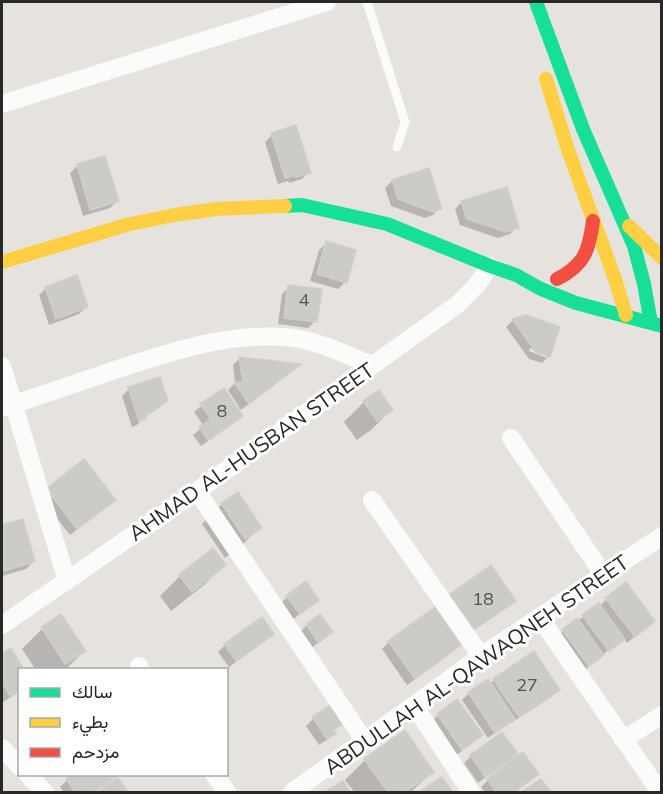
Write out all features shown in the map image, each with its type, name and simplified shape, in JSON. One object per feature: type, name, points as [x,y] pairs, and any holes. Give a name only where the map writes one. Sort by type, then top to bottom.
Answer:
[{"type":"street","points":[[2,104],[327,2]]},
{"type":"street","points":[[523,2],[532,29]]},
{"type":"street","points":[[2,262],[130,224],[175,215],[216,209],[302,205],[387,224],[516,275],[541,289],[576,303],[656,325],[655,309],[624,222],[571,101],[536,2]]},
{"type":"street","points":[[544,70],[560,125],[626,315]]},
{"type":"street","points":[[557,279],[577,267],[585,257],[593,220]]},
{"type":"street","points":[[624,222],[662,258]]},
{"type":"street","name":"AHMAD AL-HUSBAN STREET","points":[[2,625],[197,491],[458,304],[476,286],[490,266]]},
{"type":"street","points":[[516,275],[543,275],[574,284]]},
{"type":"street","points":[[601,293],[655,309]]},
{"type":"street","points":[[7,406],[178,349],[256,337],[287,337],[339,351],[372,365]]},
{"type":"street","points":[[2,366],[7,406],[67,581]]},
{"type":"street","points":[[511,438],[603,574]]},
{"type":"street","points":[[197,491],[364,740]]},
{"type":"street","points":[[372,500],[481,656]]},
{"type":"street","name":"ABDULLAH AL-QAWAQNEH STREET","points":[[292,792],[481,656],[662,536]]},
{"type":"street","points":[[540,618],[660,792]]},
{"type":"street","points":[[414,705],[471,792]]},
{"type":"street","points":[[623,740],[662,714]]},
{"type":"street","points":[[2,748],[18,765]]},
{"type":"street","points":[[29,776],[45,792]]},
{"type":"street","points":[[215,776],[227,792]]},
{"type":"lane","points":[[367,2],[405,123],[397,147]]},
{"type":"building","points":[[296,125],[311,173],[285,178],[271,133]]},
{"type":"building","points":[[105,156],[119,201],[90,210],[77,164]]},
{"type":"building","points":[[429,168],[442,209],[433,212],[398,199],[392,180]]},
{"type":"building","points":[[507,187],[519,228],[506,232],[467,219],[461,201]]},
{"type":"building","points":[[326,241],[356,250],[347,283],[317,274]]},
{"type":"building","points":[[77,275],[88,307],[56,319],[45,287]]},
{"type":"building","points":[[288,285],[322,289],[317,322],[284,318]]},
{"type":"building","points":[[526,315],[560,327],[550,357],[536,352],[512,319]]},
{"type":"building","points":[[239,357],[301,364],[249,404],[234,382],[243,382]]},
{"type":"building","points":[[160,377],[168,401],[139,421],[128,387]]},
{"type":"building","points":[[224,388],[243,416],[208,440],[199,427],[211,419],[200,404]]},
{"type":"building","points":[[379,390],[393,410],[377,421],[363,401]]},
{"type":"building","points":[[84,459],[116,500],[77,529],[46,489]]},
{"type":"building","points":[[238,492],[262,528],[245,539],[221,503]]},
{"type":"building","points":[[23,519],[35,562],[3,571],[2,525]]},
{"type":"building","points":[[213,548],[226,565],[192,592],[179,575]]},
{"type":"building","points":[[491,565],[516,601],[474,630],[449,595]]},
{"type":"building","points":[[306,581],[319,600],[300,614],[286,596]]},
{"type":"building","points":[[626,582],[655,621],[635,637],[605,598]]},
{"type":"building","points":[[599,603],[625,639],[609,651],[582,615]]},
{"type":"building","points":[[435,607],[461,645],[415,679],[388,641]]},
{"type":"building","points":[[61,614],[86,651],[65,664],[41,627]]},
{"type":"building","points":[[320,614],[333,632],[318,642],[306,624]]},
{"type":"building","points":[[262,617],[274,634],[236,661],[224,644]]},
{"type":"building","points":[[577,618],[604,655],[589,666],[562,630]]},
{"type":"building","points":[[11,648],[23,668],[18,668],[18,691],[10,696],[2,682],[2,654]]},
{"type":"building","points":[[534,651],[560,690],[519,717],[493,679]]},
{"type":"building","points":[[488,679],[515,719],[495,733],[468,692]]},
{"type":"building","points":[[457,699],[483,735],[462,750],[437,714]]},
{"type":"building","points":[[331,705],[343,724],[333,730],[336,734],[327,739],[312,717]]},
{"type":"building","points":[[405,730],[434,772],[405,792],[388,792],[364,759]]},
{"type":"building","points":[[502,732],[518,754],[485,777],[470,755]]},
{"type":"building","points":[[523,752],[539,774],[514,792],[496,792],[487,779]]},
{"type":"building","points":[[71,776],[117,776],[91,792],[75,792],[66,779]]},
{"type":"building","points":[[442,777],[453,792],[419,792]]},
{"type":"building","points":[[118,778],[128,792],[97,792]]},
{"type":"building","points":[[541,779],[551,792],[521,792]]},
{"type":"building","points":[[343,781],[350,792],[325,792]]},
{"type":"traffic: fast","points":[[536,2],[583,129],[634,246],[651,323]]},
{"type":"traffic: fast","points":[[285,206],[302,205],[387,224],[516,275],[541,289],[576,303],[662,326]]},
{"type":"traffic: slow","points":[[546,79],[568,150],[626,315]]},
{"type":"traffic: slow","points":[[2,262],[130,224],[175,215],[216,209],[285,206]]},
{"type":"traffic: slow","points":[[629,226],[662,258]]},
{"type":"traffic: jam","points":[[557,279],[574,268],[584,256],[590,240],[593,221]]}]
